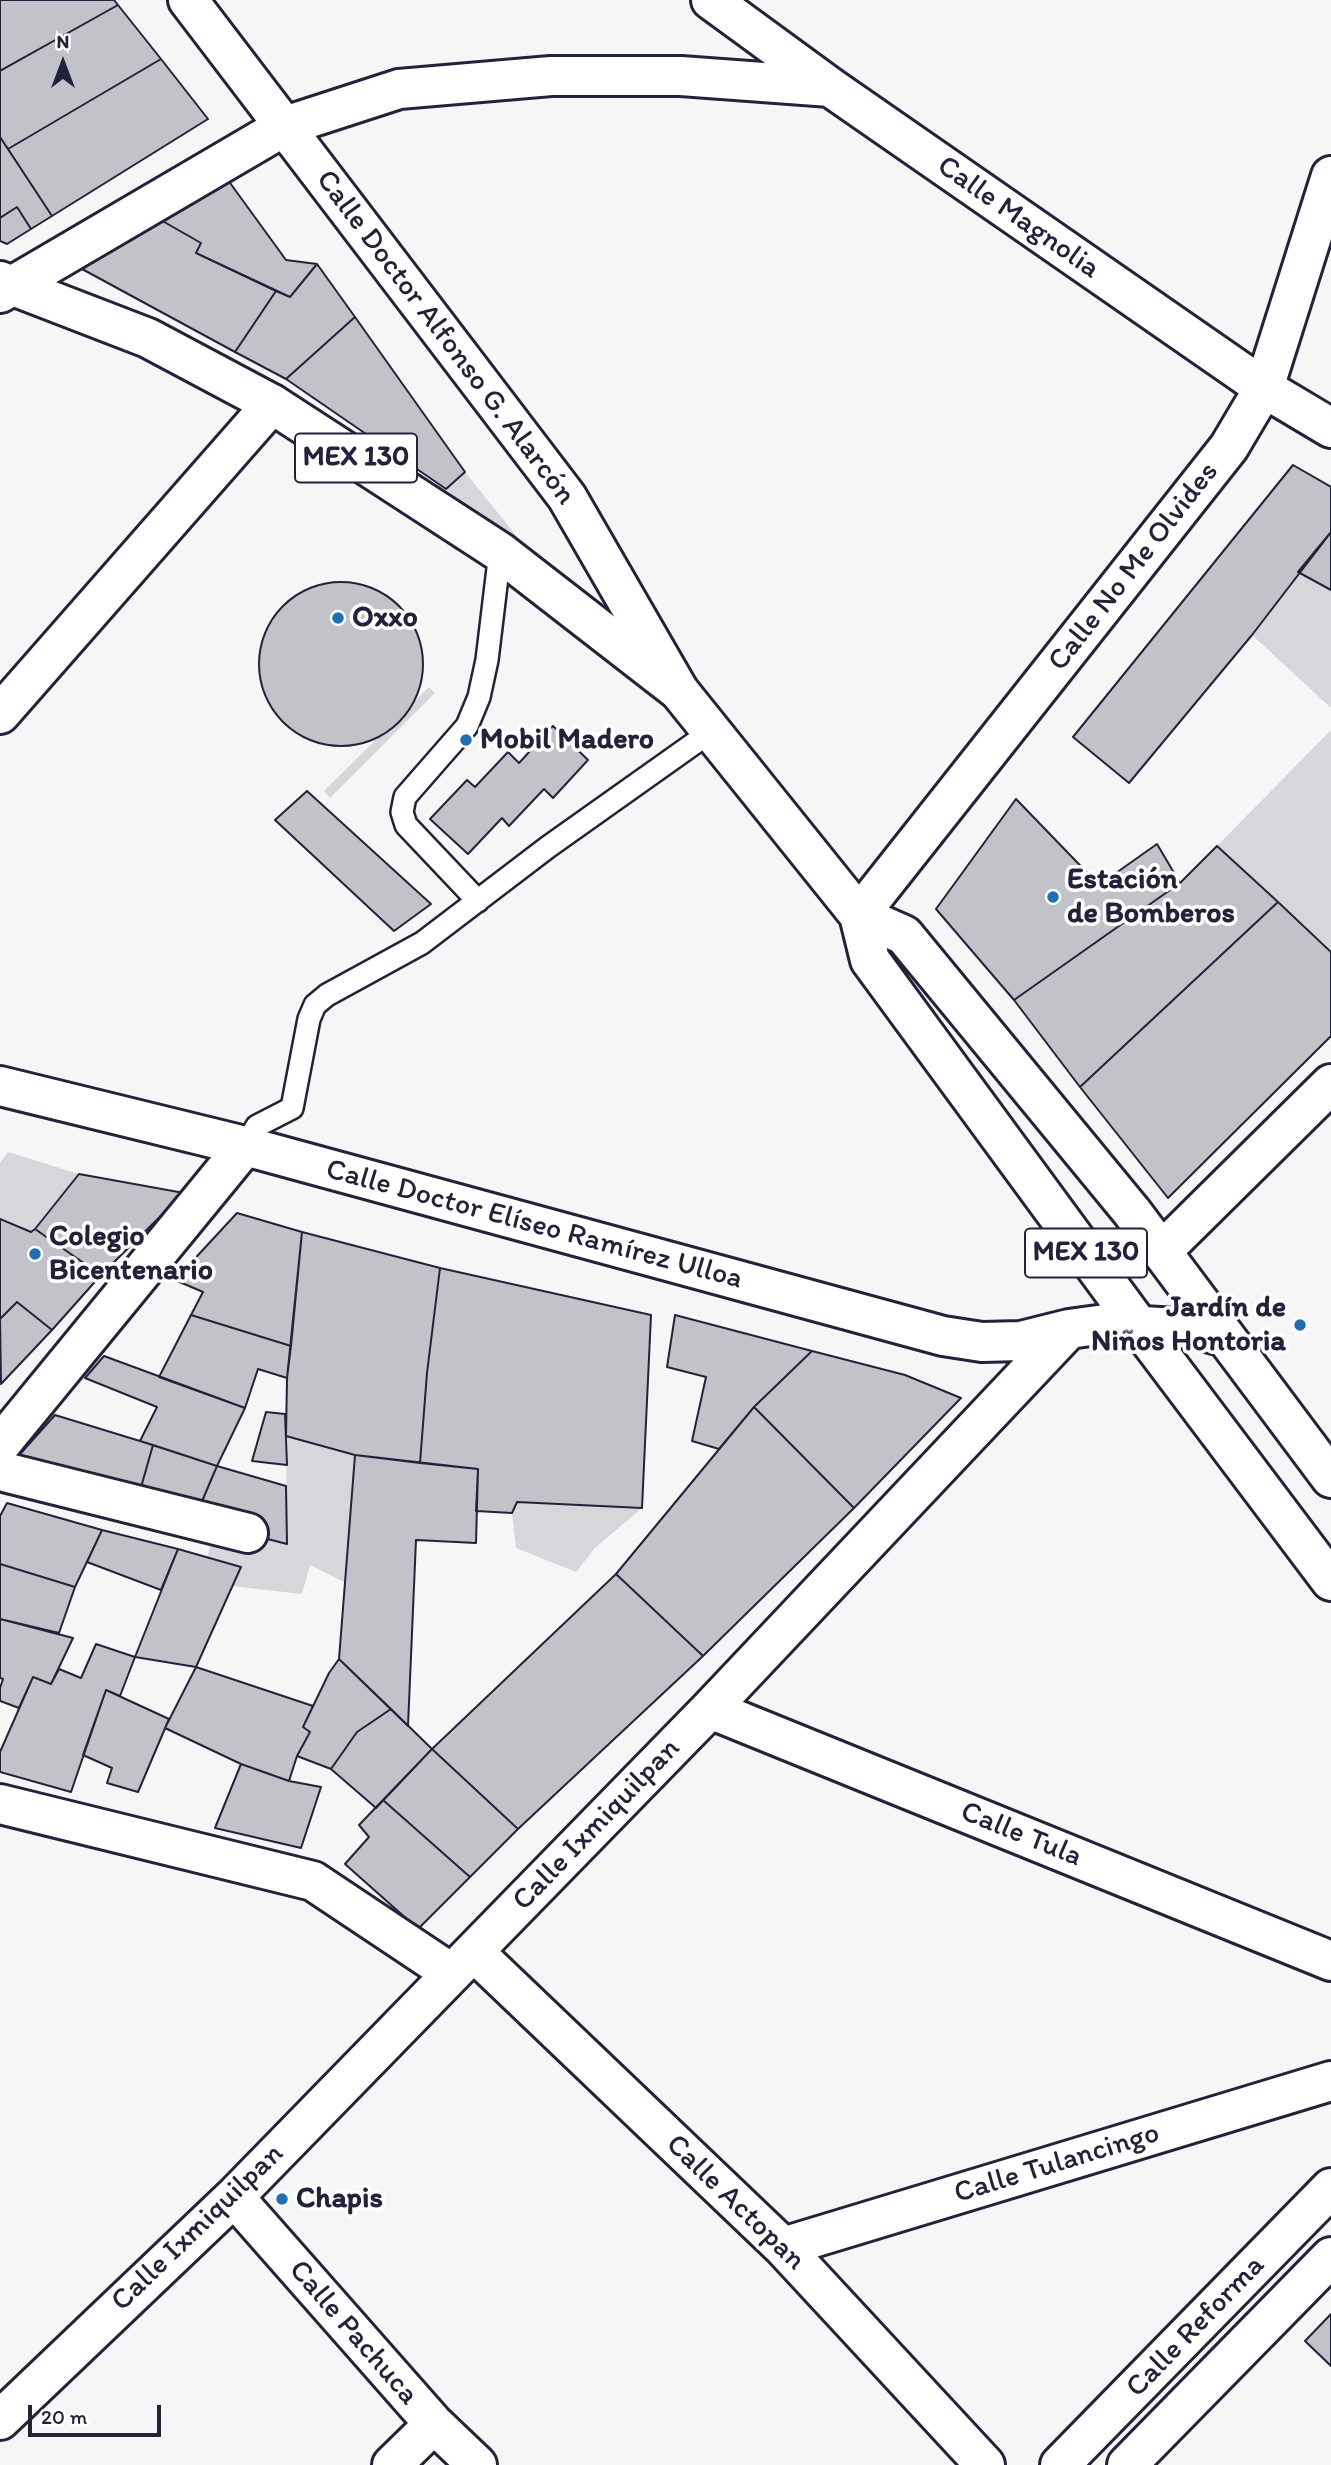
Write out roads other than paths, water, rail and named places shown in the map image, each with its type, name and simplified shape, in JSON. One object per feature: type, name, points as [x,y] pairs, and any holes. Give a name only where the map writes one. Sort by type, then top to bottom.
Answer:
[{"type":"street","name":"Calle Doctor Alfonso G. Alarcón","points":[[188,0],[567,497],[679,691]]},
{"type":"street","name":"Calle Magnolia","points":[[710,0],[1264,388],[1331,428]]},
{"type":"street","points":[[4,286],[285,126],[399,89],[551,76],[681,76],[831,87]]},
{"type":"street","name":"Calle No Me Olvides","points":[[859,915],[1229,447],[1264,388],[1331,176]]},
{"type":"street","name":"MEX 130","points":[[4,286],[148,338],[272,404],[500,552],[679,691],[859,915],[870,960],[1138,1325],[1331,1581]]},
{"type":"street","points":[[0,714],[272,404]]},
{"type":"street","name":"MEX 130","points":[[859,915],[904,935],[1132,1212],[1331,1478]]},
{"type":"street","points":[[1162,1251],[1331,1084]]},
{"type":"street","name":"Calle Doctor Elíseo Ramírez Ulloa","points":[[0,1086],[246,1146],[943,1336],[982,1342],[1021,1341],[1069,1329]]},
{"type":"street","points":[[0,1445],[246,1146]]},
{"type":"street","points":[[1083,1249],[1132,1212]]},
{"type":"street","points":[[1069,1329],[1105,1324],[1138,1325],[1197,1329],[1225,1337]]},
{"type":"street","name":"Calle Ixmiquilpan","points":[[0,2420],[234,2197],[710,1709],[1069,1329]]},
{"type":"street","points":[[0,1471],[248,1533]]},
{"type":"street","name":"Calle Tula","points":[[710,1709],[1331,1961]]},
{"type":"street","name":"Calle Actopan","points":[[0,1804],[313,1881],[462,1962],[783,2247],[985,2465]]},
{"type":"street","name":"Calle Tulancingo","points":[[783,2247],[1331,2081]]},
{"type":"street","name":"Calle Reforma","points":[[1060,2465],[1331,2188]]},
{"type":"street","name":"Calle Pachuca","points":[[234,2197],[434,2424],[477,2465]]},
{"type":"street","name":"Calle Reforma","points":[[1128,2465],[1331,2257]]},
{"type":"street","points":[[393,2465],[434,2424]]},
{"type":"lane","points":[[478,901],[406,825],[402,812],[405,797],[467,726],[479,697],[487,660],[500,552]]},
{"type":"lane","points":[[246,1146],[257,1126],[292,1108],[309,1019],[315,1005],[327,995],[422,943],[548,847],[713,730]]},
{"type":"place","name":"Oxxo","points":[[338,618]]},
{"type":"place","name":"Mobil Madero","points":[[466,740]]},
{"type":"place","name":"Estación de Bomberos","points":[[1053,897]]},
{"type":"place","name":"Colegio Bicentenario","points":[[35,1254]]},
{"type":"place","name":"Jardín de Niños Hontoria","points":[[1300,1325]]},
{"type":"place","name":"Chapis","points":[[282,2199]]}]
